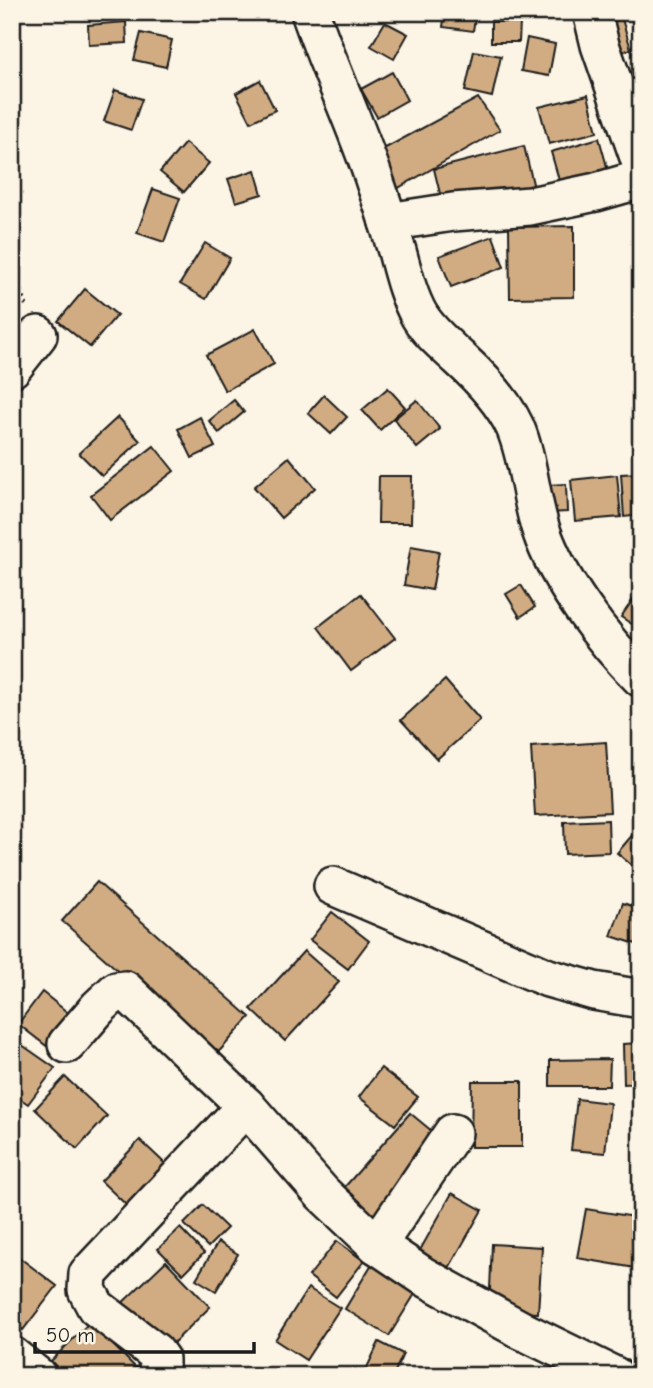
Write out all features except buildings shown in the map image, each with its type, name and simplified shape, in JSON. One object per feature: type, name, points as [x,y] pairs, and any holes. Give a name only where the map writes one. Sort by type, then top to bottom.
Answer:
[{"type":"street","points":[[310,12],[371,171],[409,294],[420,317],[433,334],[484,383],[501,405],[515,428],[541,530],[554,561],[577,600],[617,654],[641,678]]},
{"type":"street","points":[[388,222],[453,212],[530,206],[596,192],[638,175],[592,12]]},
{"type":"street","points":[[12,368],[38,335]]},
{"type":"street","points":[[333,886],[548,978],[594,991],[641,999]]},
{"type":"street","points":[[67,1044],[116,991],[125,990],[246,1106],[322,1193],[377,1245],[423,1276],[500,1319],[615,1376]]},
{"type":"street","points":[[155,1376],[160,1368],[160,1359],[155,1352],[96,1307],[87,1290],[88,1274],[246,1106]]},
{"type":"street","points":[[377,1245],[453,1133]]},
{"type":"street","points":[[12,1356],[37,1376]]}]
